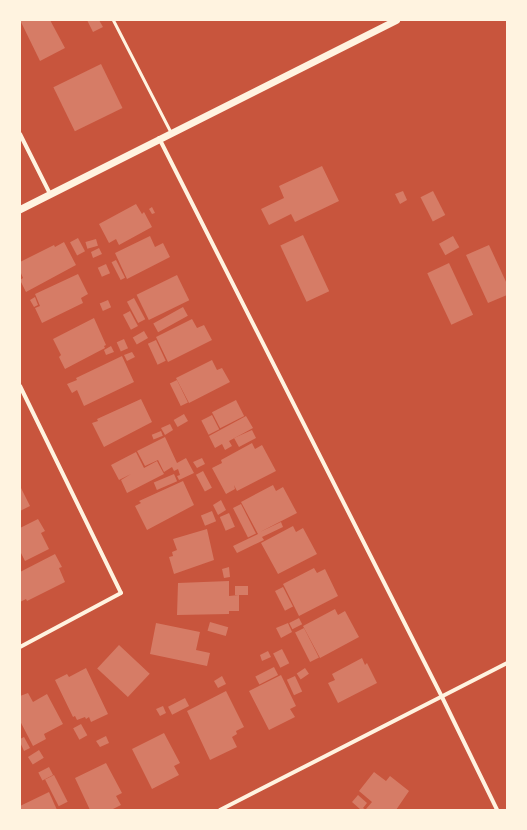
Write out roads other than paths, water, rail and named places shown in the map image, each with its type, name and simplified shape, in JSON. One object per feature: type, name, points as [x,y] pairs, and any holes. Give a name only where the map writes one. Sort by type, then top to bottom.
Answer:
[{"type":"street","points":[[20,209],[396,20]]},
{"type":"street","points":[[20,134],[50,194]]},
{"type":"street","points":[[160,138],[442,697],[497,810]]},
{"type":"street","points":[[20,386],[121,593],[20,647]]},
{"type":"street","points":[[220,810],[507,663]]},
{"type":"lane","points":[[113,20],[171,133]]}]
